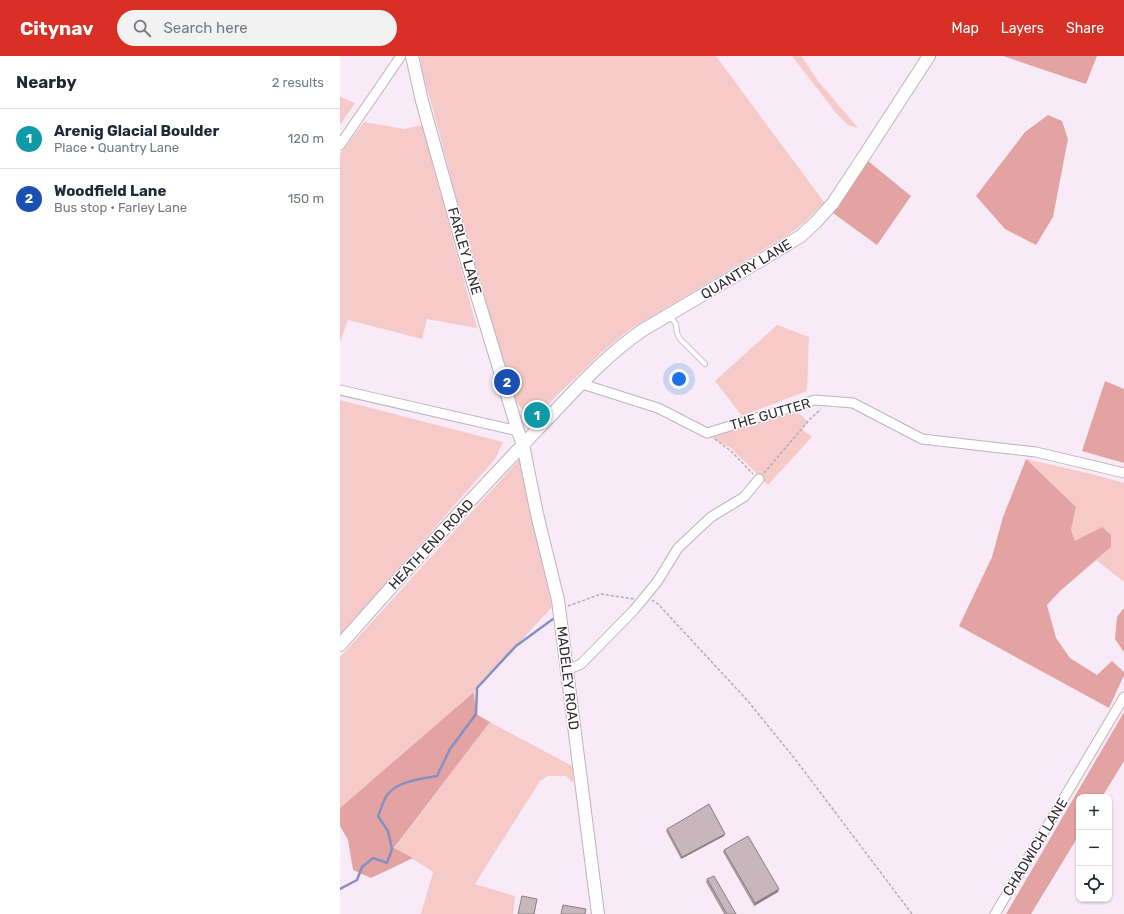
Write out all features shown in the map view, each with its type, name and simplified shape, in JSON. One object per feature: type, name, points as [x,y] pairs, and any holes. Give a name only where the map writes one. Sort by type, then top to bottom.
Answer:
[{"type":"street","points":[[340,145],[401,56]]},
{"type":"street","name":"FARLEY LANE","points":[[412,56],[422,101],[467,261],[523,444]]},
{"type":"street","name":"QUANTRY LANE","points":[[523,444],[604,361],[626,342],[669,314],[794,240],[816,222],[833,203],[929,56]]},
{"type":"street","points":[[582,384],[658,408],[705,431]]},
{"type":"street","points":[[340,390],[518,431]]},
{"type":"street","name":"THE GUTTER","points":[[705,431],[707,432],[815,400],[852,403],[922,439],[1036,452],[1124,473]]},
{"type":"street","name":"MADELEY ROAD","points":[[523,444],[537,514],[558,600],[598,914]]},
{"type":"street","name":"HEATH END ROAD","points":[[340,645],[386,592],[523,444]]},
{"type":"street","points":[[567,670],[581,664],[600,646],[642,600],[657,582],[678,548],[711,517],[744,497],[759,479]]},
{"type":"street","name":"CHADWICH LANE","points":[[995,914],[1124,697]]},
{"type":"lane","points":[[669,314],[676,324],[677,333],[680,339],[705,364]]},
{"type":"path","points":[[705,431],[731,451],[759,479],[791,440],[828,401]]},
{"type":"path","points":[[559,611],[578,602],[601,594],[642,600],[647,597],[658,604],[747,700],[795,759],[912,914]]},
{"type":"shaded area","points":[[420,56],[716,56],[824,202],[805,222],[788,235],[629,330],[603,351],[543,409],[534,414],[530,414],[523,410],[514,398],[481,291],[422,72]]},
{"type":"shaded area","points":[[792,56],[802,57],[818,81],[858,128],[848,125],[836,113]]},
{"type":"shaded area","points":[[1003,56],[1097,56],[1086,84]]},
{"type":"shaded area","points":[[340,97],[355,103],[340,125]]},
{"type":"shaded area","points":[[1048,115],[1062,121],[1068,139],[1053,217],[1036,245],[1005,229],[976,196],[1025,132]]},
{"type":"shaded area","points":[[364,122],[404,129],[422,125],[477,328],[427,319],[422,339],[348,320],[340,342],[340,154]]},
{"type":"shaded area","points":[[868,161],[911,196],[877,245],[833,213]]},
{"type":"shaded area","points":[[777,325],[809,337],[807,391],[742,416],[715,381]]},
{"type":"shaded area","points":[[1105,381],[1124,389],[1124,463],[1082,451]]},
{"type":"shaded area","points":[[340,400],[503,442],[495,459],[340,635]]},
{"type":"shaded area","points":[[798,412],[808,422],[802,429],[812,437],[768,485],[731,448],[708,436]]},
{"type":"shaded area","points":[[520,459],[552,607],[474,692],[340,808],[340,657]]},
{"type":"shaded area","points":[[1026,459],[1124,483],[1124,582],[1096,560],[1111,547],[1102,527],[1075,542],[1071,530],[1076,507]]},
{"type":"shaded area","points":[[1026,459],[1076,507],[1071,530],[1075,541],[1102,527],[1111,535],[1111,547],[1060,591],[1047,605],[1056,638],[1070,658],[1097,675],[1112,661],[1124,672],[1109,708],[959,626],[992,557],[1003,517]]},
{"type":"shaded area","points":[[1124,608],[1124,652],[1115,639],[1117,617]]},
{"type":"shaded area","points":[[474,692],[476,714],[490,722],[394,848],[413,858],[371,878],[353,870],[348,840],[340,826],[340,808]]},
{"type":"shaded area","points":[[1124,712],[1124,761],[1104,794],[1076,794]]},
{"type":"shaded area","points":[[490,722],[574,767],[573,783],[566,776],[548,776],[540,781],[475,884],[515,896],[513,914],[421,914],[433,872],[394,849]]},
{"type":"shaded area","points":[[1076,794],[1076,840],[1031,914],[1006,914]]},
{"type":"building","points":[[709,804],[725,834],[682,857],[667,829]]},
{"type":"building","points":[[748,836],[779,889],[755,903],[724,850]]},
{"type":"building","points":[[714,876],[736,914],[727,914],[707,879]]},
{"type":"building","points":[[522,896],[537,899],[534,914],[518,914]]},
{"type":"building","points":[[563,905],[586,909],[585,914],[561,914]]},
{"type":"waterway","points":[[340,889],[357,880],[362,867],[373,858],[387,863],[392,849],[388,831],[378,816],[387,795],[391,790],[403,784],[437,776],[450,749],[476,714],[477,688],[516,646],[553,619]]},
{"type":"place","name":"Woodfield Lane","points":[[507,382]]},
{"type":"place","name":"Arenig Glacial Boulder","points":[[537,415]]}]
